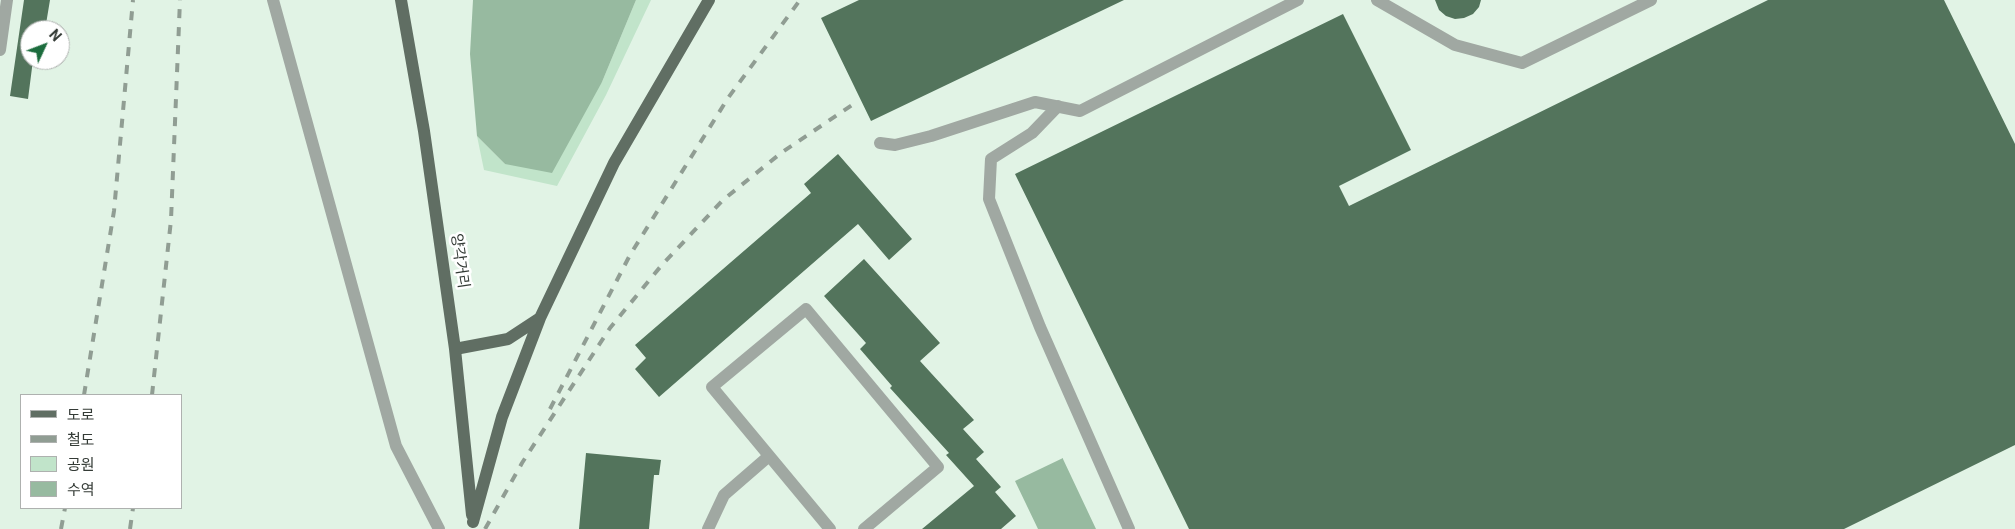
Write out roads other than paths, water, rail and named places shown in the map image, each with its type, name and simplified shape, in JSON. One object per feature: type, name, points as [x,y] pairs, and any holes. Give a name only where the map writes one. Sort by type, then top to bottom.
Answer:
[{"type":"main road","name":"양각거리","points":[[401,0],[424,131],[455,349],[473,525]]},
{"type":"main road","points":[[473,525],[502,417],[540,318],[614,163],[709,0]]},
{"type":"main road","points":[[455,349],[508,339],[540,318]]},
{"type":"lane","points":[[0,50],[7,0]]},
{"type":"lane","points":[[273,0],[396,446],[439,529]]},
{"type":"lane","points":[[880,143],[895,144],[938,134],[1035,102],[1080,111],[1298,0]]},
{"type":"lane","points":[[1386,2],[1455,45],[1522,63],[1651,0]]},
{"type":"lane","points":[[1058,106],[1032,133],[991,159],[989,199],[1040,327],[1129,529]]},
{"type":"lane","points":[[830,529],[712,387],[806,309],[938,467],[864,529]]},
{"type":"lane","points":[[708,529],[724,495],[769,456]]},
{"type":"water","points":[[473,0],[636,0],[602,82],[552,173],[505,164],[477,136],[470,54]]},
{"type":"water","points":[[1063,458],[1096,529],[1038,529],[1015,481]]},
{"type":"railway","points":[[84,394],[114,211],[133,0]]},
{"type":"railway","points":[[152,394],[171,220],[180,0]]},
{"type":"railway","points":[[550,409],[630,255],[728,98],[800,0]]},
{"type":"railway","points":[[485,529],[522,463],[610,328],[661,266],[723,200],[781,153],[855,103]]},
{"type":"railway","points":[[61,529],[65,509]]},
{"type":"railway","points":[[130,529],[133,509]]}]
